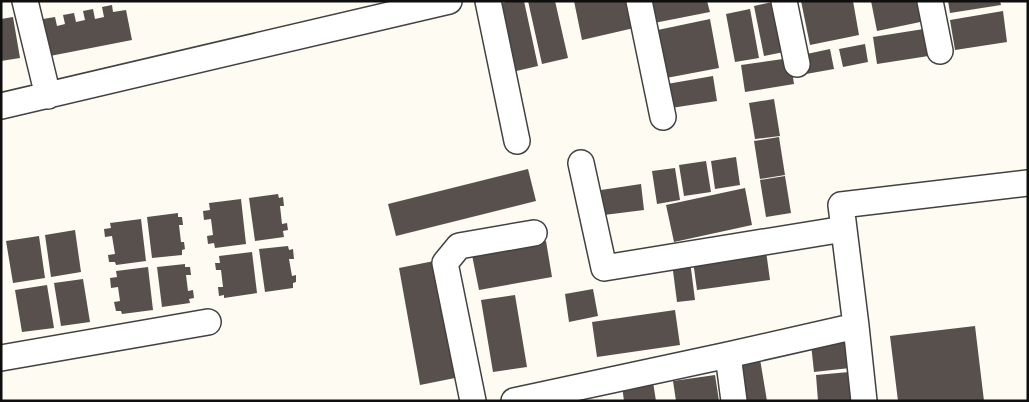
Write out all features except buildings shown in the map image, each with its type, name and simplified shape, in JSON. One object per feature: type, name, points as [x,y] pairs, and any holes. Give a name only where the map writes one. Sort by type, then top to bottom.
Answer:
[{"type":"street","points":[[26,1],[48,96]]},
{"type":"street","points":[[1,106],[449,1]]},
{"type":"street","points":[[488,1],[517,142]]},
{"type":"street","points":[[639,1],[663,116]]},
{"type":"street","points":[[784,1],[797,64]]},
{"type":"street","points":[[930,1],[940,51]]},
{"type":"street","points":[[581,163],[604,268],[844,229]]},
{"type":"street","points":[[864,401],[842,205],[1028,183]]},
{"type":"street","points":[[473,401],[445,263],[459,246],[534,233]]},
{"type":"street","points":[[1,358],[208,322]]},
{"type":"street","points":[[514,401],[856,326]]},
{"type":"street","points":[[728,355],[734,401]]}]
